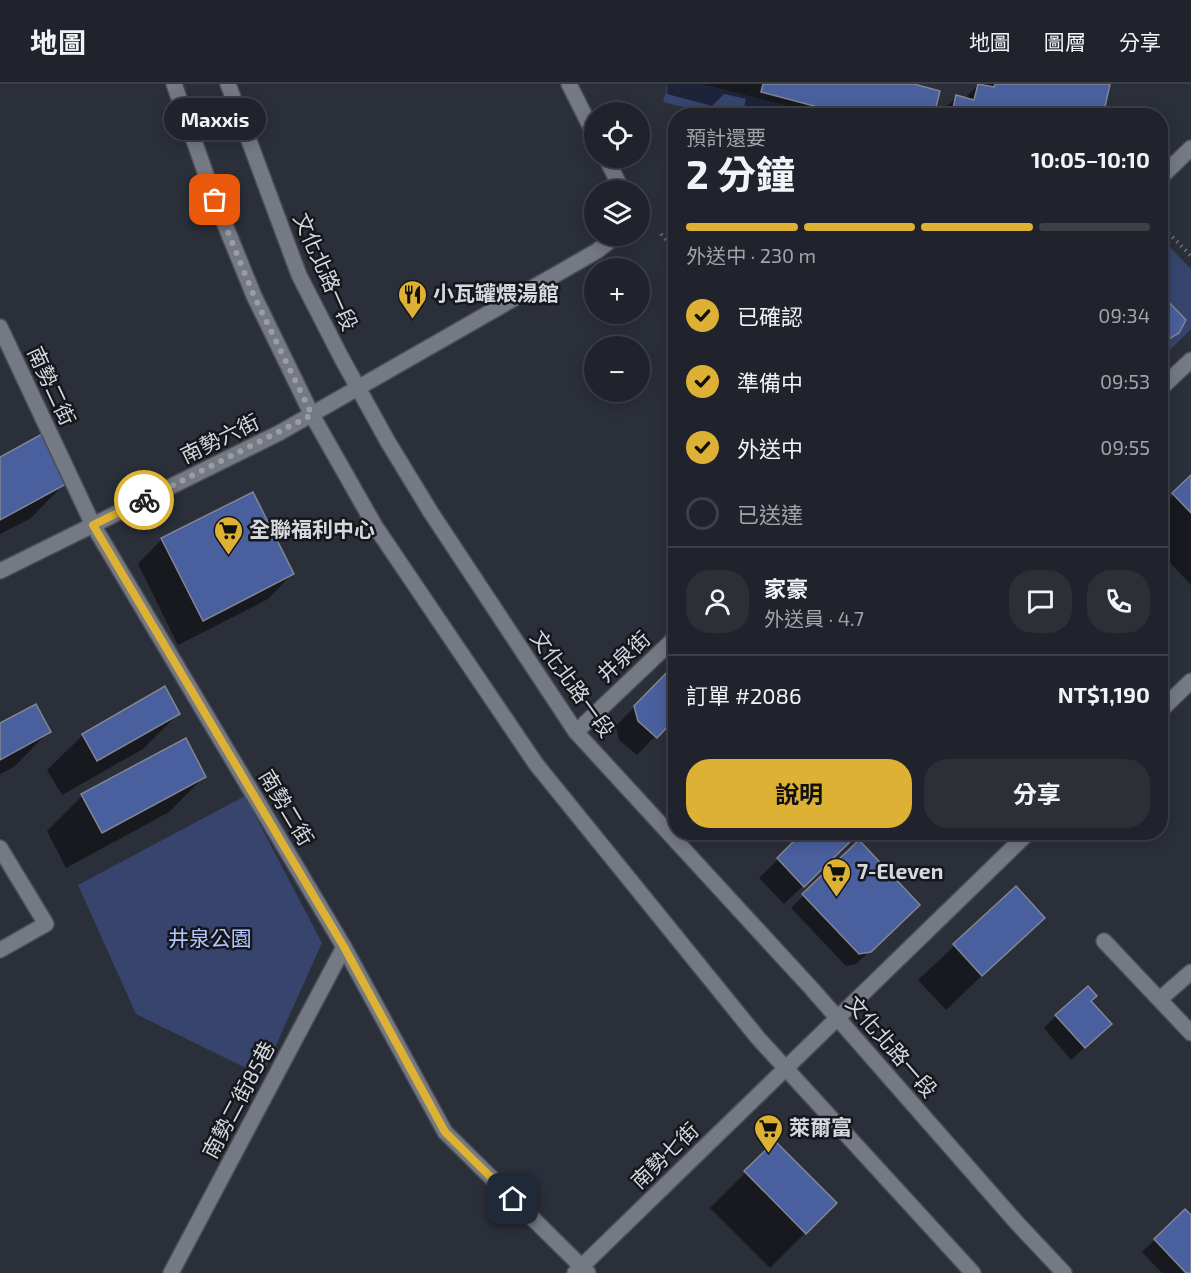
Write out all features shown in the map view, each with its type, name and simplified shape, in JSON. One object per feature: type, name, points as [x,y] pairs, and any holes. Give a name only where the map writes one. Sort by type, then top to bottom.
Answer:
[{"type":"street","points":[[174,84],[215,200],[254,296],[312,415],[375,526],[536,764],[785,1069],[973,1273]]},
{"type":"street","name":"文化北路一段","points":[[228,84],[299,275],[359,389],[430,511],[576,732],[668,833]]},
{"type":"street","points":[[569,84],[584,114]]},
{"type":"street","points":[[1168,170],[1191,148]]},
{"type":"street","name":"南勢六街","points":[[0,571],[312,415],[603,246]]},
{"type":"street","name":"南勢二街","points":[[0,327],[93,525],[344,947],[445,1132],[581,1271]]},
{"type":"street","points":[[1168,382],[1191,360]]},
{"type":"street","name":"井泉街","points":[[576,732],[668,645]]},
{"type":"street","points":[[1168,704],[1190,684]]},
{"type":"street","name":"文化北路一段","points":[[675,840],[1064,1273]]},
{"type":"street","name":"南勢七街","points":[[581,1271],[1021,840]]},
{"type":"street","points":[[0,848],[46,924],[0,950]]},
{"type":"street","points":[[1104,940],[1191,1033]]},
{"type":"street","name":"南勢二街85巷","points":[[171,1273],[344,947]]},
{"type":"street","points":[[1160,999],[1191,972]]},
{"type":"path","points":[[1168,232],[1191,256]]},
{"type":"path","points":[[661,234],[668,242]]},
{"type":"green space","points":[[668,84],[702,84],[796,108],[687,108],[663,102]]},
{"type":"green space","points":[[1168,245],[1191,269],[1191,329],[1169,351]]},
{"type":"green space","name":"井泉公園","points":[[245,796],[322,943],[262,1076],[136,1014],[78,885]]},
{"type":"building","points":[[763,84],[914,84],[940,91],[936,108],[822,108],[761,92]]},
{"type":"building","points":[[978,84],[994,87],[995,84],[1110,84],[1105,108],[953,108],[956,95],[974,100]]},
{"type":"building","points":[[1168,301],[1186,320],[1179,333],[1169,339]]},
{"type":"building","points":[[42,434],[68,483],[0,520],[0,457]]},
{"type":"building","points":[[1191,475],[1191,513],[1172,493]]},
{"type":"building","name":"全聯福利中心","points":[[253,492],[294,574],[203,621],[161,538]]},
{"type":"building","points":[[668,671],[668,726],[657,738],[638,721],[634,706]]},
{"type":"building","points":[[165,686],[180,714],[97,761],[82,734]]},
{"type":"building","points":[[36,704],[51,732],[0,760],[0,723]]},
{"type":"building","points":[[186,738],[206,777],[102,833],[81,794]]},
{"type":"building","points":[[795,840],[852,840],[804,887],[777,858]]},
{"type":"building","points":[[859,840],[920,905],[871,952],[859,954],[802,894]]},
{"type":"building","points":[[1016,886],[1045,918],[982,976],[953,944]]},
{"type":"building","points":[[1088,986],[1097,996],[1091,1001],[1112,1024],[1085,1048],[1055,1015]]},
{"type":"building","points":[[775,1141],[837,1203],[806,1234],[744,1171]]},
{"type":"building","points":[[1185,1209],[1191,1215],[1191,1273],[1186,1273],[1154,1239]]},
{"type":"way so far","points":[[144,500],[312,415],[254,296],[215,200]]},
{"type":"place","name":"Maxxis","points":[[215,200]]},
{"type":"place","name":"小瓦罐煨湯館","points":[[412,320]]},
{"type":"place","name":"全聯福利中心","points":[[228,556]]},
{"type":"place","name":"7-Eleven","points":[[836,898]]},
{"type":"place","name":"萊爾富","points":[[768,1154]]},
{"type":"route","points":[[144,500],[93,525],[344,947],[445,1132],[513,1199]]}]
